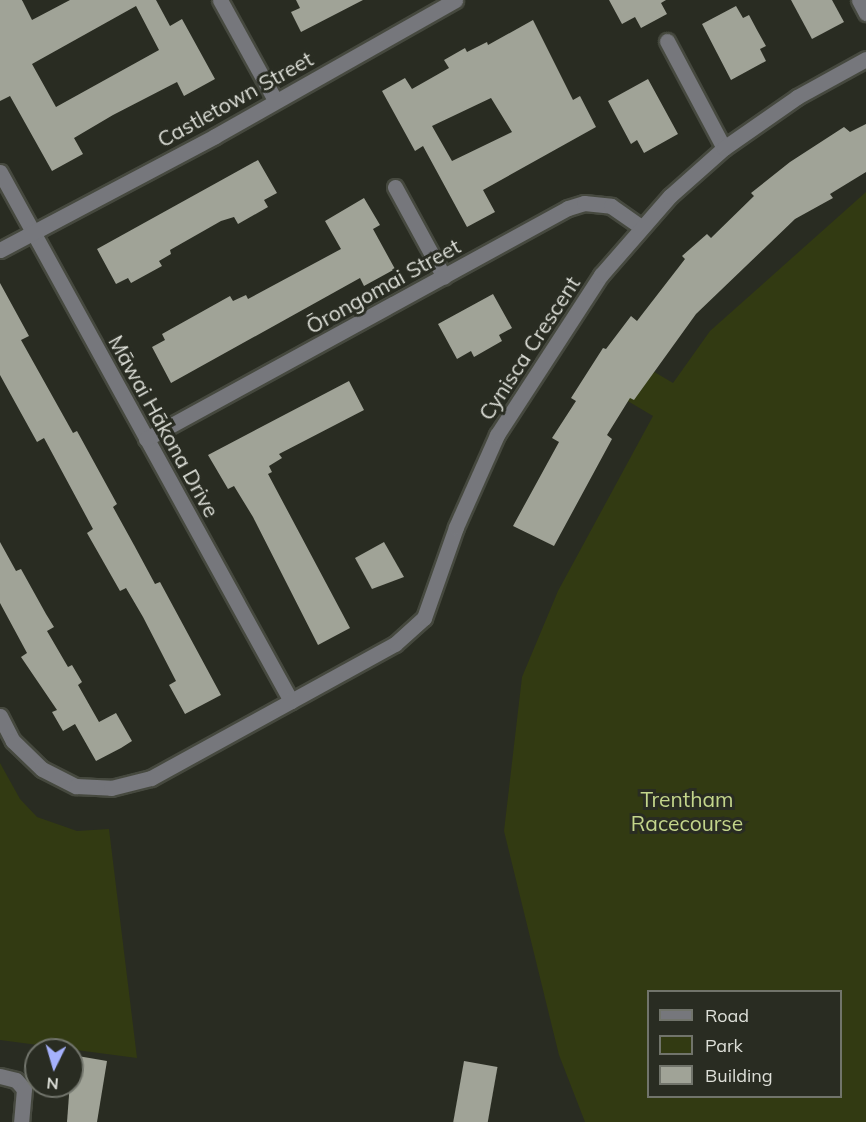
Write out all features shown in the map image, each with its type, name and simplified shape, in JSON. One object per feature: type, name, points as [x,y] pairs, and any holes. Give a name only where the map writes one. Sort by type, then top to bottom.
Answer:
[{"type":"street","points":[[220,0],[274,100]]},
{"type":"street","name":"Castletown Street","points":[[0,250],[455,0]]},
{"type":"street","points":[[859,0],[866,13]]},
{"type":"street","points":[[667,41],[724,148]]},
{"type":"street","name":"Cynisca Crescent","points":[[0,716],[13,741],[42,769],[76,786],[111,788],[151,777],[395,644],[424,618],[456,527],[497,435],[601,274],[641,227],[724,148],[797,97],[866,59]]},
{"type":"street","name":"Māwai Hākona Drive","points":[[0,172],[291,701]]},
{"type":"street","points":[[395,187],[444,277]]},
{"type":"street","name":"Ōrongomai Street","points":[[146,439],[568,208],[584,203],[611,206],[641,227]]},
{"type":"street","points":[[0,1076],[16,1080],[24,1089],[21,1122]]},
{"type":"green space","name":"Trentham Racecourse","points":[[866,192],[866,1122],[585,1122],[559,1055],[504,831],[522,677],[558,591],[653,416],[626,400],[646,367],[673,383],[710,331]]},
{"type":"green space","points":[[0,763],[20,799],[37,817],[77,831],[109,829],[137,1058],[84,1051],[84,1038],[24,1038],[24,1043],[0,1040]]},
{"type":"building","points":[[0,0],[22,0],[32,20],[70,0],[156,0],[170,26],[182,19],[215,79],[184,96],[177,82],[113,115],[74,138],[83,154],[52,171],[10,96],[0,101]],"holes":[[[136,6],[159,50],[56,107],[32,64]]]},
{"type":"building","points":[[296,0],[363,0],[301,32],[291,12],[300,8]]},
{"type":"building","points":[[609,0],[666,0],[661,3],[667,14],[641,28],[635,17],[622,24]]},
{"type":"building","points":[[791,0],[832,0],[844,22],[812,39]]},
{"type":"building","points":[[736,6],[743,18],[749,15],[766,46],[760,49],[766,61],[731,80],[702,24]]},
{"type":"building","points":[[533,20],[573,100],[580,96],[596,127],[483,190],[495,212],[467,227],[423,146],[415,151],[382,91],[405,78],[412,89],[449,68],[444,60],[465,48],[467,52],[487,42],[488,45]],"holes":[[[491,98],[512,132],[452,161],[432,126]]]},
{"type":"building","points":[[648,79],[678,134],[644,153],[637,140],[631,144],[608,101]]},
{"type":"building","points":[[866,124],[866,172],[830,194],[833,198],[795,219],[696,314],[634,400],[630,398],[607,435],[612,439],[554,546],[513,526],[559,442],[552,438],[576,401],[571,398],[603,348],[606,349],[631,316],[637,321],[685,259],[682,256],[707,234],[711,238],[754,196],[751,193],[790,162],[844,127],[850,132]]},
{"type":"building","points":[[258,160],[277,193],[264,200],[268,207],[238,224],[234,217],[221,221],[170,250],[171,254],[159,261],[162,266],[131,283],[128,278],[116,284],[97,249]]},
{"type":"building","points":[[364,198],[380,225],[373,229],[395,269],[364,286],[360,278],[171,383],[152,347],[165,340],[162,334],[230,296],[233,301],[246,295],[248,299],[341,249],[325,221]]},
{"type":"building","points":[[0,283],[29,336],[21,340],[73,433],[77,431],[117,504],[113,507],[155,584],[160,582],[221,695],[185,714],[169,685],[176,681],[143,617],[126,588],[120,591],[87,533],[93,529],[44,438],[37,442],[0,375]]},
{"type":"building","points":[[493,294],[512,328],[499,335],[502,341],[474,357],[471,351],[457,359],[438,324]]},
{"type":"building","points":[[349,381],[364,410],[279,454],[282,458],[269,466],[272,472],[268,474],[350,628],[318,645],[253,517],[234,486],[228,489],[208,455]]},
{"type":"building","points":[[0,542],[16,571],[21,569],[54,627],[47,631],[68,667],[72,665],[82,682],[78,685],[99,722],[116,713],[132,741],[96,761],[75,724],[63,731],[52,712],[57,710],[21,657],[27,653],[0,603]]},
{"type":"building","points":[[384,542],[404,577],[372,589],[355,558]]},
{"type":"building","points":[[84,1057],[107,1061],[97,1122],[67,1122],[69,1098],[84,1098]]},
{"type":"building","points":[[464,1061],[497,1067],[488,1122],[453,1122]]}]
